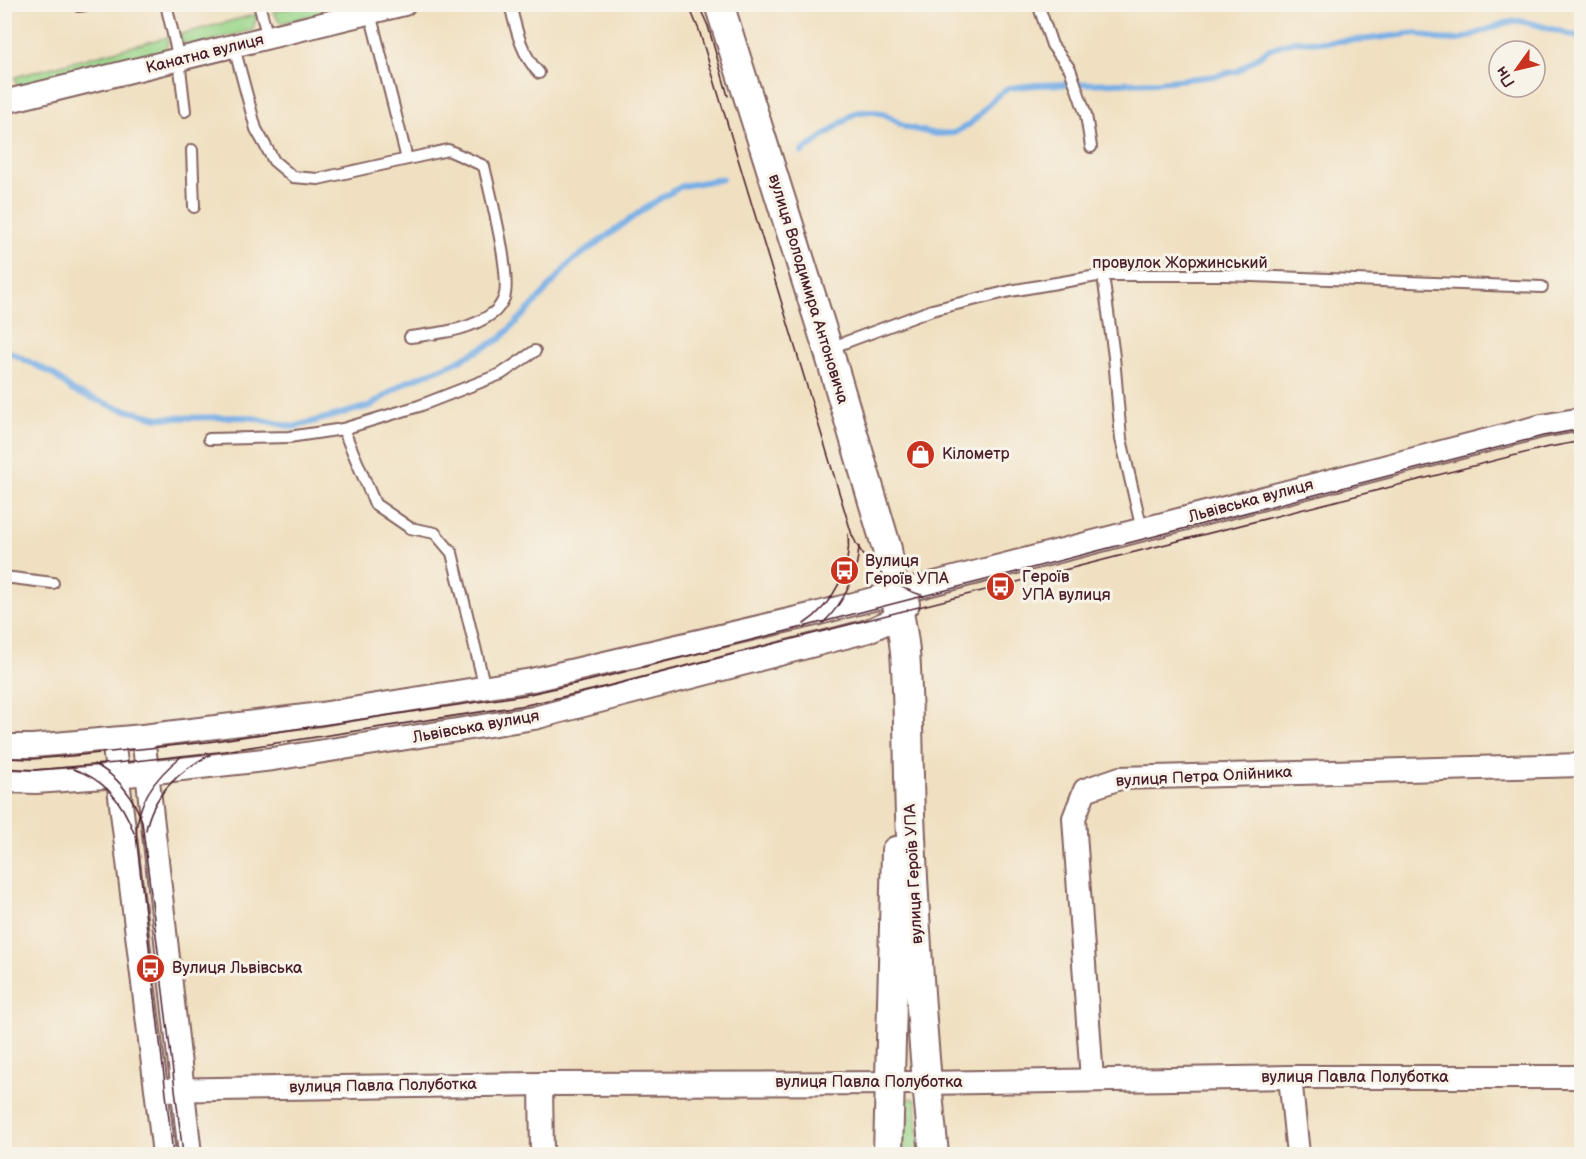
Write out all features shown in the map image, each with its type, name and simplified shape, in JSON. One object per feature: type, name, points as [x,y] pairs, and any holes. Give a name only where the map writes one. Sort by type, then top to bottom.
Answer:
[{"type":"street","name":"Канатна вулиця","points":[[4,102],[404,4]]},
{"type":"street","name":"вулиця Володимира Антоновича","points":[[719,4],[828,349],[887,549],[898,597]]},
{"type":"street","name":"Львівська вулиця","points":[[4,746],[33,746],[143,736],[321,714],[485,688],[590,668],[898,597],[1142,530],[1542,426],[1581,419]]},
{"type":"street","name":"Львівська вулиця","points":[[4,781],[36,782],[148,773],[346,748],[534,718],[881,627],[898,597]]},
{"type":"street","name":"вулиця Героїв УПА","points":[[898,597],[906,678],[910,816],[926,1083],[933,1155]]},
{"type":"street","name":"вулиця Героїв УПА","points":[[888,1155],[897,792],[898,597]]},
{"type":"street","points":[[143,736],[190,1155]]},
{"type":"street","points":[[113,739],[164,1155]]},
{"type":"street","name":"вулиця Петра Олійника","points":[[1092,1080],[1074,818],[1085,790],[1120,778],[1581,765]]},
{"type":"street","points":[[1290,1077],[1298,1155]]},
{"type":"street","name":"вулиця Павла Полуботка","points":[[157,1090],[541,1084],[926,1083],[1290,1077],[1581,1077]]},
{"type":"street","points":[[541,1084],[542,1155]]},
{"type":"lane","points":[[78,4],[78,6],[92,4]]},
{"type":"lane","points":[[166,4],[179,60],[185,111]]},
{"type":"lane","points":[[259,4],[268,38]]},
{"type":"lane","points":[[510,4],[527,61],[539,73]]},
{"type":"lane","points":[[1038,4],[1052,45],[1071,72],[1086,115],[1091,147]]},
{"type":"lane","points":[[370,13],[407,159]]},
{"type":"lane","points":[[234,46],[256,129],[274,161],[293,177],[318,179],[448,150],[484,166],[499,234],[504,273],[504,298],[495,312],[466,328],[410,337]]},
{"type":"lane","points":[[192,150],[194,207]]},
{"type":"lane","points":[[1103,275],[1122,439],[1142,530]]},
{"type":"lane","name":"провулок Жоржинський","points":[[828,349],[932,310],[1010,291],[1103,275],[1225,275],[1542,287]]},
{"type":"lane","points":[[209,439],[290,437],[343,429],[420,406],[501,374],[536,351]]},
{"type":"lane","points":[[343,429],[375,504],[410,528],[435,533],[452,553],[485,688]]},
{"type":"lane","points":[[4,577],[53,583]]},
{"type":"green space","points":[[300,5],[355,5],[281,23],[273,12]]},
{"type":"green space","points":[[257,14],[253,30],[187,47],[178,35]]},
{"type":"green space","points":[[168,37],[166,51],[17,87],[15,77]]},
{"type":"green space","points":[[910,1098],[916,1100],[920,1154],[900,1154],[900,1100]]},
{"type":"waterway","points":[[802,152],[855,113],[870,111],[885,114],[905,127],[936,134],[954,133],[970,124],[998,95],[1009,88],[1036,85],[1159,82],[1215,76],[1238,71],[1269,49],[1294,41],[1325,42],[1417,33],[1436,39],[1459,40],[1505,23],[1519,21],[1582,38]]},
{"type":"waterway","points":[[4,349],[53,374],[73,391],[118,408],[158,418],[249,417],[293,427],[370,406],[404,383],[452,364],[500,339],[571,262],[651,204],[682,186],[722,179]]},
{"type":"tram line","points":[[688,4],[699,30],[852,535],[865,557],[881,574],[901,587],[924,596]]},
{"type":"tram line","points":[[698,4],[708,26],[728,96]]},
{"type":"tram line","points":[[4,758],[32,759],[71,756],[208,742],[525,695],[795,629],[1543,436],[1582,429]]},
{"type":"tram line","points":[[4,768],[34,770],[218,752],[526,705],[1544,448],[1582,441]]},
{"type":"tram line","points":[[804,624],[824,607],[838,585],[847,560],[848,534]]},
{"type":"tram line","points":[[823,623],[831,615],[848,588],[856,567],[859,546]]},
{"type":"tram line","points":[[146,830],[154,806],[169,785],[188,768],[210,755]]},
{"type":"tram line","points":[[173,1154],[136,835],[144,800],[156,781],[182,756]]},
{"type":"tram line","points":[[94,764],[110,774],[124,788],[142,821],[183,1154]]},
{"type":"tram line","points":[[73,769],[94,779],[111,793],[124,811],[134,833]]},
{"type":"place","name":"Кілометр","points":[[921,454]]},
{"type":"place","name":"Вулиця Героїв УПА","points":[[844,570]]},
{"type":"place","name":"Героїв УПА вулиця","points":[[1001,586]]},
{"type":"place","name":"Вулиця Львівська","points":[[151,968]]}]
